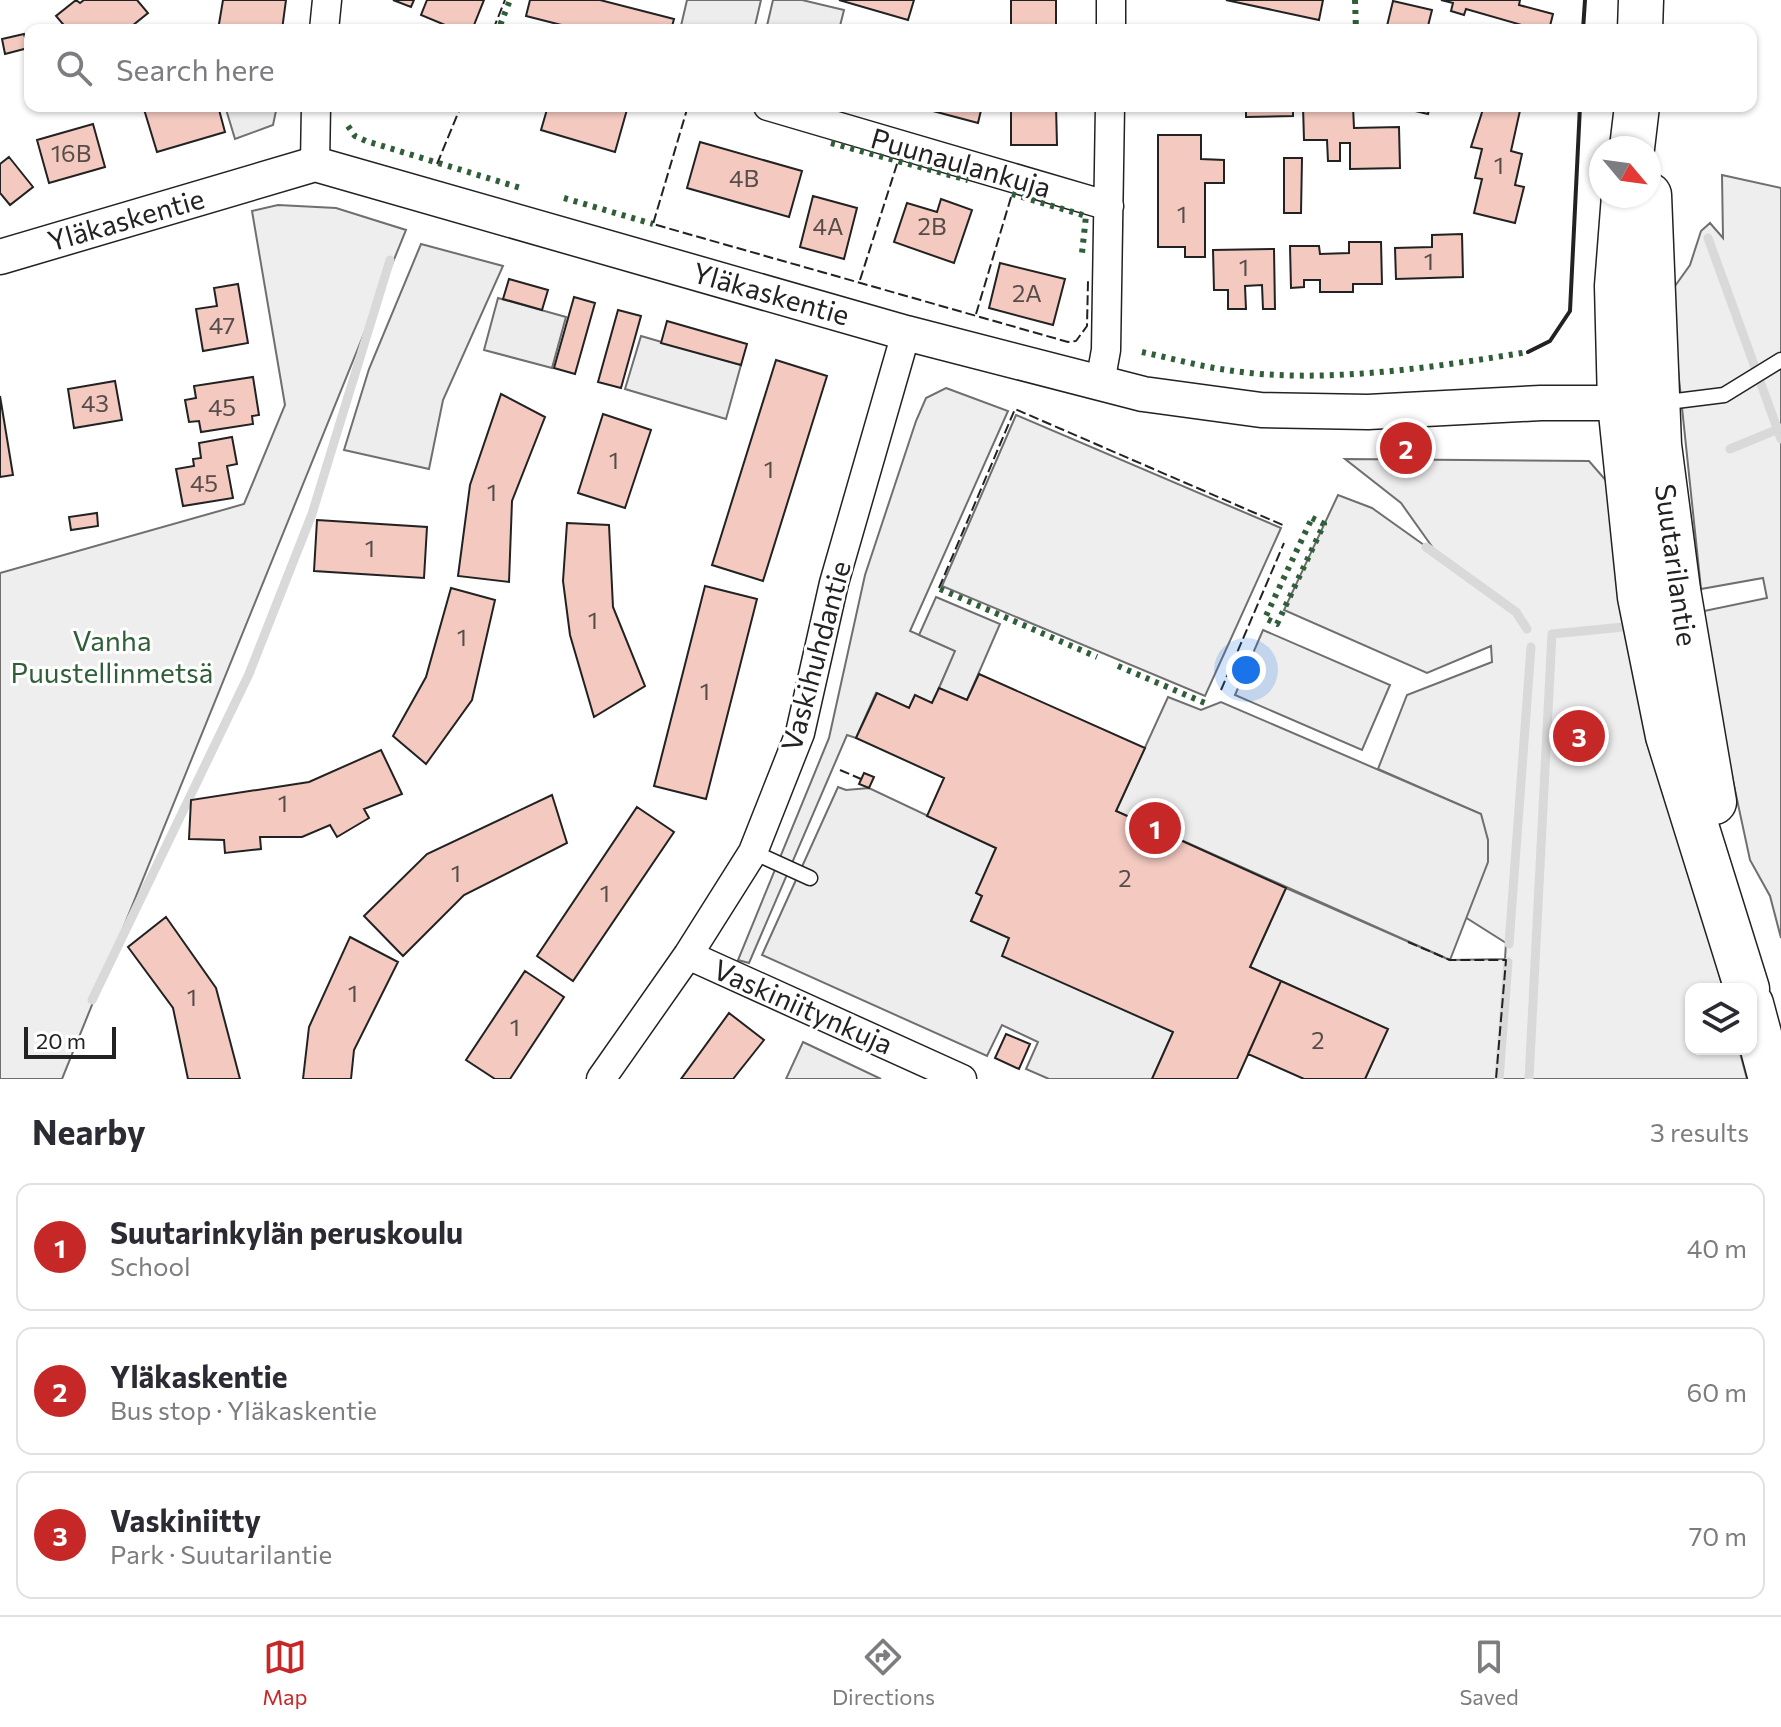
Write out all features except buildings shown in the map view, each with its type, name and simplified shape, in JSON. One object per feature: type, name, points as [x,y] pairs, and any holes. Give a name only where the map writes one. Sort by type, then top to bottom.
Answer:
[{"type":"main road","points":[[1640,24],[1641,0]]},
{"type":"main road","name":"Suutarilantie","points":[[1623,208],[1617,286],[1638,403]]},
{"type":"main road","name":"Suutarilantie","points":[[1648,208],[1638,403],[1640,597],[1668,736],[1745,983]]},
{"type":"main road","points":[[1757,1026],[1771,1079]]},
{"type":"street","points":[[325,24],[327,0]]},
{"type":"street","points":[[1111,0],[1111,24]]},
{"type":"street","points":[[315,164],[316,112]]},
{"type":"street","name":"Puunaulankuja","points":[[788,112],[1109,206]]},
{"type":"street","points":[[1100,383],[1106,350],[1110,112]]},
{"type":"street","name":"Yläkaskentie","points":[[0,257],[315,164],[906,333],[1143,394],[1261,410],[1368,412],[1638,403]]},
{"type":"street","name":"Vaskihuhdantie","points":[[601,1079],[688,955],[753,852],[800,733],[834,583],[906,333]]},
{"type":"street","name":"Vaskiniitynkuja","points":[[688,955],[962,1079]]},
{"type":"lane","points":[[1638,403],[1724,395],[1778,362]]},
{"type":"lane","points":[[753,852],[810,878]]},
{"type":"green space","points":[[1722,175],[1781,188],[1781,938],[1770,896],[1750,860],[1715,697],[1704,611],[1767,598],[1763,578],[1701,589],[1670,293],[1690,265],[1701,231],[1710,223],[1723,238]]},
{"type":"green space","name":"Vanha Puustellinmetsä","points":[[278,205],[336,208],[406,230],[62,1079],[0,1079],[0,573],[244,504],[285,405],[252,211]]},
{"type":"green space","points":[[946,388],[1008,411],[910,631],[956,651],[932,703],[915,695],[909,708],[876,693],[856,738],[847,735],[749,963],[738,960],[829,738],[865,575],[916,421],[926,398]]},
{"type":"green space","points":[[1016,415],[1281,528],[1205,696],[942,586]]},
{"type":"green space","points":[[1345,459],[1589,461],[1609,484],[1633,640],[1721,983],[1685,983],[1685,1055],[1741,1055],[1747,1079],[1365,1079],[1387,1029],[1250,967],[1286,888],[1450,960],[1505,959],[1506,943],[1465,917],[1481,814],[1378,769],[1407,695],[1492,662],[1491,646],[1427,673],[1284,610],[1338,495],[1372,508],[1438,555],[1401,503]]},
{"type":"green space","points":[[1263,630],[1390,685],[1362,750],[1235,695]]},
{"type":"shaded area","points":[[687,0],[761,0],[755,24],[681,24]]},
{"type":"shaded area","points":[[773,0],[802,0],[844,10],[840,24],[767,24]]},
{"type":"shaded area","points":[[227,112],[276,112],[273,125],[235,139]]},
{"type":"shaded area","points":[[421,244],[503,266],[443,400],[429,469],[344,450],[369,369]]},
{"type":"shaded area","points":[[498,298],[566,317],[552,368],[484,350]]},
{"type":"shaded area","points":[[641,336],[741,365],[726,419],[625,389]]},
{"type":"shaded area","points":[[936,597],[1000,624],[967,700],[939,688],[955,651],[919,635]]},
{"type":"shaded area","points":[[1168,697],[1201,710],[1221,702],[1481,814],[1488,840],[1488,862],[1450,960],[1116,811]]},
{"type":"shaded area","points":[[838,787],[846,790],[869,788],[996,848],[977,893],[982,896],[971,921],[1009,938],[1173,1032],[1152,1079],[1049,1079],[1026,1069],[1038,1042],[1002,1025],[987,1056],[762,955]]},
{"type":"shaded area","points":[[803,1042],[881,1079],[786,1079]]},
{"type":"waterway","points":[[1708,238],[1781,439]]},
{"type":"waterway","points":[[92,1000],[249,674],[312,514],[390,260]]},
{"type":"waterway","points":[[1730,449],[1781,428]]},
{"type":"waterway","points":[[1426,547],[1516,612],[1527,629]]},
{"type":"waterway","points":[[1529,1079],[1552,634],[1634,626]]},
{"type":"waterway","points":[[1509,944],[1531,647]]},
{"type":"waterway","points":[[1499,1079],[1508,962]]},
{"type":"hedge","points":[[501,24],[510,0]]},
{"type":"hedge","points":[[1355,0],[1356,24]]},
{"type":"hedge","points":[[348,126],[355,136],[366,141],[524,189]]},
{"type":"hedge","points":[[831,143],[968,180]]},
{"type":"hedge","points":[[1012,194],[1086,216],[1082,253]]},
{"type":"hedge","points":[[564,198],[653,224]]},
{"type":"hedge","points":[[1142,352],[1227,370],[1301,376],[1417,368],[1528,352]]},
{"type":"hedge","points":[[1312,518],[1324,524],[1277,624],[1265,618],[1312,518]]},
{"type":"hedge","points":[[940,589],[1097,657]]},
{"type":"hedge","points":[[1118,666],[1205,703]]},
{"type":"fence","points":[[495,24],[505,0]]},
{"type":"fence","points":[[437,164],[459,112]]},
{"type":"fence","points":[[686,112],[653,224],[1068,342],[1076,341],[1087,326],[1088,281]]},
{"type":"fence","points":[[860,280],[898,161]]},
{"type":"fence","points":[[976,314],[1012,194]]},
{"type":"fence","points":[[939,588],[1015,409],[1285,526]]},
{"type":"fence","points":[[1221,690],[1284,543]]},
{"type":"fence","points":[[840,770],[861,779]]},
{"type":"fence","points":[[1408,942],[1450,960],[1506,960],[1496,1079]]},
{"type":"wall","points":[[1583,24],[1585,0]]},
{"type":"wall","points":[[1528,352],[1550,341],[1570,311],[1580,112]]},
{"type":"place","name":"Yläkaskentie","points":[[1406,448]]},
{"type":"place","name":"Vaskiniitty","points":[[1579,736]]},
{"type":"place","name":"Suutarinkylän peruskoulu","points":[[1155,828]]}]
